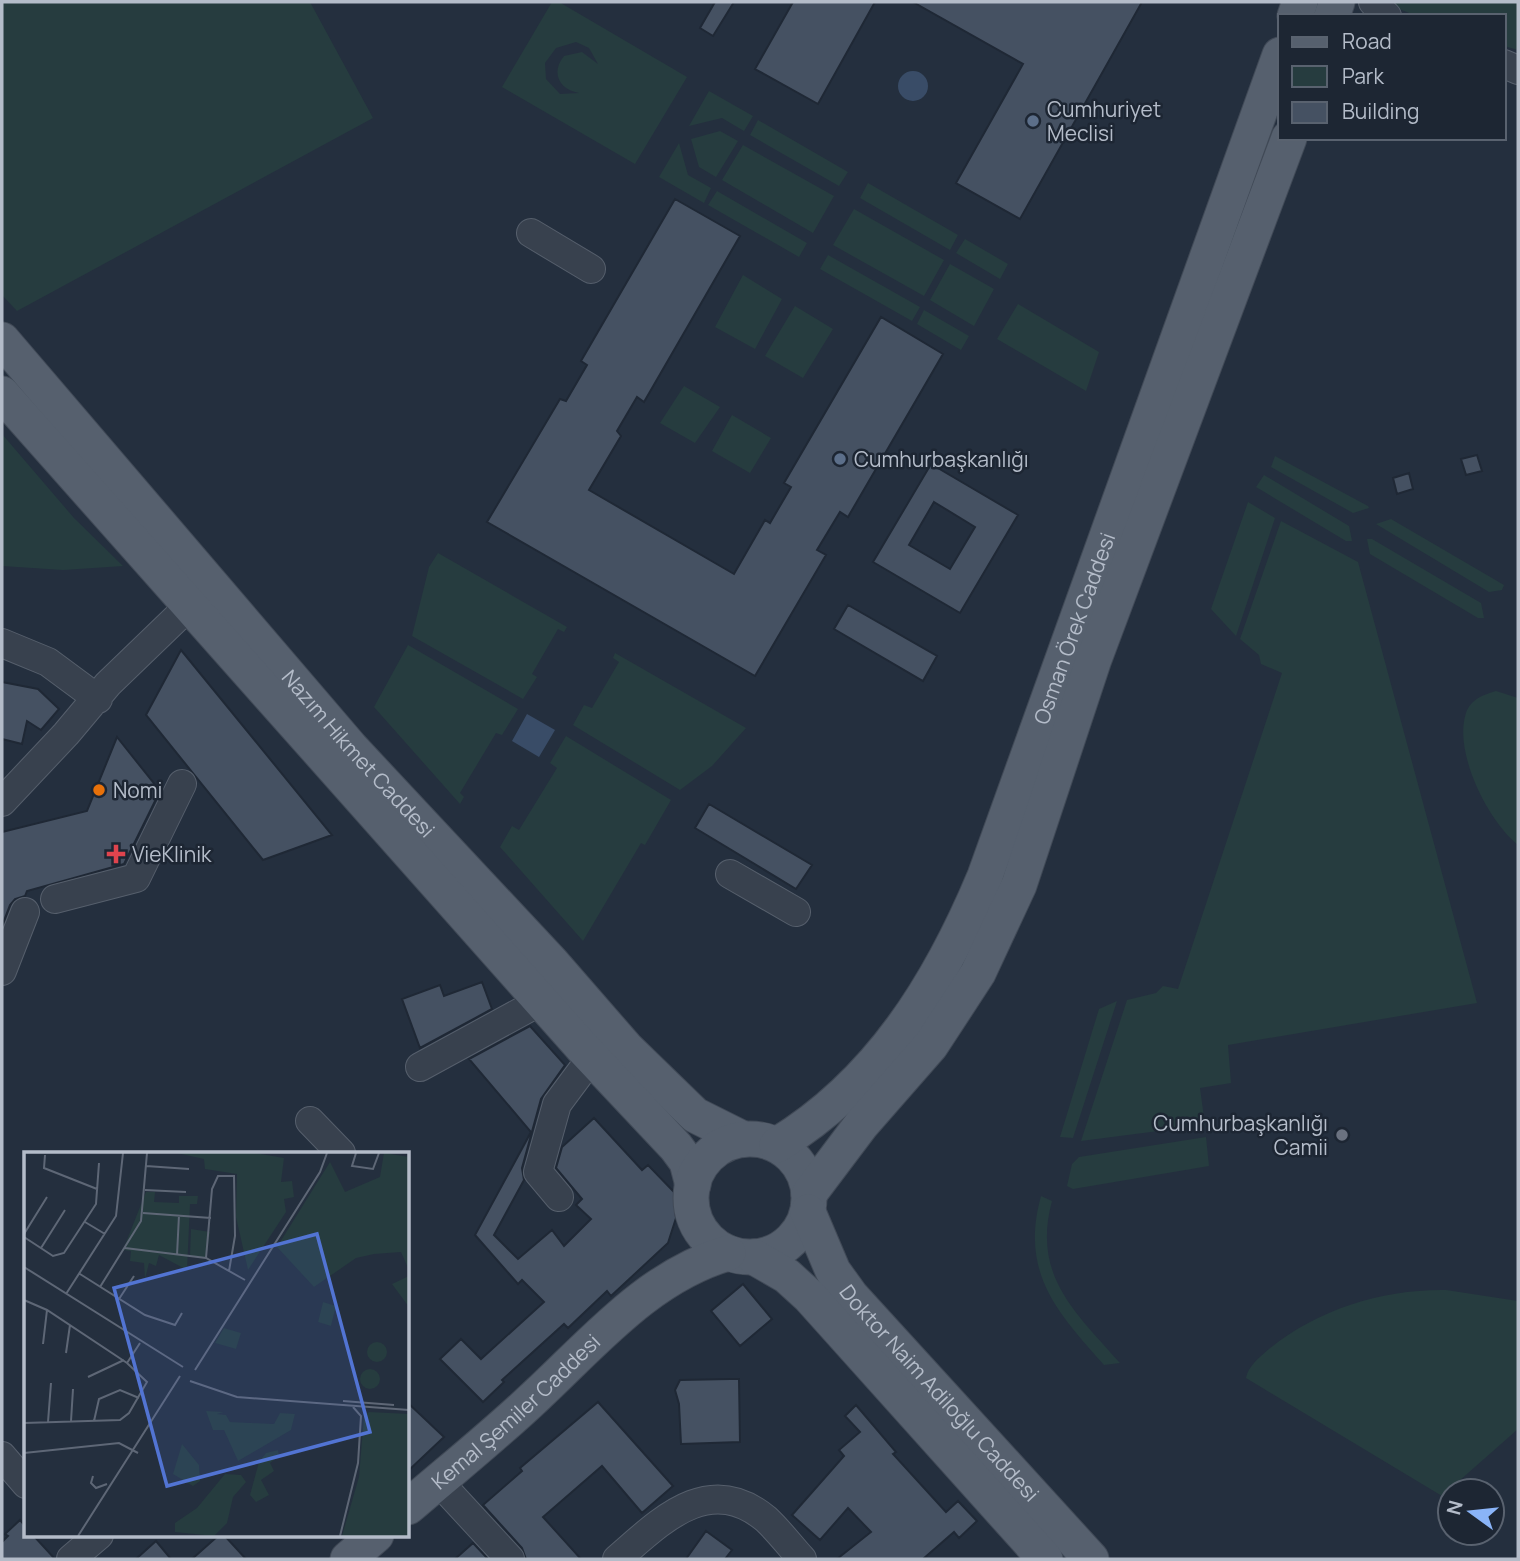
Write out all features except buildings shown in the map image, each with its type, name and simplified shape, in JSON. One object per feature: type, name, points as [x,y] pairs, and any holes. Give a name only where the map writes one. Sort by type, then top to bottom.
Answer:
[{"type":"main road","name":"Osman Örek Caddesi","points":[[777,1144],[806,1127],[867,1072],[932,987],[959,938],[985,876],[1278,61]]},
{"type":"main road","name":"Osman Örek Caddesi","points":[[809,1203],[861,1125],[930,1045],[978,973],[1013,898],[1094,659],[1288,140]]},
{"type":"main road","name":"Nazım Hikmet Caddesi","points":[[2,340],[307,698],[655,1079],[695,1115],[743,1139]]},
{"type":"main road","name":"Nazım Hikmet Caddesi","points":[[2,394],[541,1001],[639,1110],[664,1133],[687,1162],[693,1200]]},
{"type":"main road","points":[[743,1139],[760,1139],[777,1144],[800,1165],[809,1203],[802,1226],[782,1248],[741,1255],[707,1238],[693,1200],[698,1171],[716,1149],[743,1139]]},
{"type":"main road","name":"Kemal Şemiler Caddesi","points":[[410,1505],[536,1396],[621,1314],[687,1242],[693,1200]]},
{"type":"main road","name":"Doktor Naim Adiloğlu Caddesi","points":[[809,1203],[833,1272],[852,1296],[1091,1559]]},
{"type":"main road","name":"Doktor Naim Adiloğlu Caddesi","points":[[741,1255],[787,1276],[809,1296],[1045,1559]]},
{"type":"main road","name":"Kemal Şemiler Caddesi","points":[[621,1314],[705,1259],[741,1255]]},
{"type":"main road","points":[[348,1559],[375,1536]]},
{"type":"street","points":[[531,233],[591,269]]},
{"type":"street","points":[[2,802],[99,699],[108,684],[190,605]]},
{"type":"street","points":[[2,643],[48,663],[99,699]]},
{"type":"street","points":[[55,899],[136,878],[182,784]]},
{"type":"street","points":[[730,874],[796,912]]},
{"type":"street","points":[[2,971],[24,912]]},
{"type":"street","points":[[420,1067],[541,1001]]},
{"type":"street","points":[[559,1197],[538,1172],[557,1104],[592,1057]]},
{"type":"street","points":[[310,1121],[340,1152]]},
{"type":"street","points":[[2,1456],[24,1482]]},
{"type":"street","points":[[438,1481],[510,1559]]},
{"type":"street","points":[[617,1559],[672,1512],[705,1500],[737,1502],[765,1519],[802,1559]]},
{"type":"green space","points":[[2,2],[310,2],[373,118],[17,311],[2,295]]},
{"type":"green space","points":[[552,2],[559,2],[687,77],[635,164],[502,87]],"holes":[[[576,42],[589,48],[598,64],[582,52],[564,56],[560,62],[559,80],[567,88],[579,93],[560,94],[546,79],[545,63],[556,48]]]},
{"type":"green space","points":[[1391,2],[1518,2],[1518,50],[1506,47],[1506,14],[1413,14]]},
{"type":"green space","points":[[709,91],[753,116],[744,131],[722,118],[689,126]]},
{"type":"green space","points":[[758,120],[848,172],[839,186],[750,135]]},
{"type":"green space","points":[[720,131],[738,141],[716,177],[699,167],[691,139]]},
{"type":"green space","points":[[679,143],[688,175],[711,188],[704,203],[659,177]]},
{"type":"green space","points":[[743,145],[834,196],[813,233],[722,180]]},
{"type":"green space","points":[[868,183],[958,235],[950,250],[860,198]]},
{"type":"green space","points":[[717,191],[807,243],[799,257],[708,205]]},
{"type":"green space","points":[[854,209],[944,260],[924,296],[833,245]]},
{"type":"green space","points":[[965,239],[1008,264],[1000,279],[956,253]]},
{"type":"green space","points":[[828,255],[920,307],[912,321],[820,269]]},
{"type":"green space","points":[[950,264],[994,289],[974,326],[930,300]]},
{"type":"green space","points":[[743,275],[782,299],[755,349],[715,327]]},
{"type":"green space","points":[[1018,304],[1099,352],[1086,391],[997,339]]},
{"type":"green space","points":[[795,306],[833,329],[803,378],[765,356]]},
{"type":"green space","points":[[924,310],[969,336],[961,350],[917,324]]},
{"type":"green space","points":[[684,386],[720,407],[695,443],[660,423]]},
{"type":"green space","points":[[732,415],[771,438],[750,473],[712,451]]},
{"type":"green space","points":[[2,434],[74,518],[123,566],[63,570],[2,566]]},
{"type":"green space","points":[[1275,456],[1369,508],[1353,513],[1271,467]]},
{"type":"green space","points":[[1264,475],[1349,526],[1352,541],[1346,541],[1256,487]]},
{"type":"green space","points":[[1248,502],[1275,518],[1236,636],[1211,609]]},
{"type":"green space","points":[[1391,519],[1504,585],[1502,590],[1489,592],[1376,524]]},
{"type":"green space","points":[[1281,521],[1358,562],[1477,1003],[1228,1045],[1231,1083],[1200,1088],[1205,1125],[1081,1141],[1127,1000],[1156,993],[1163,986],[1178,989],[1282,673],[1261,664],[1259,655],[1240,639]]},
{"type":"green space","points":[[1367,539],[1372,539],[1481,603],[1484,618],[1478,618],[1370,554]]},
{"type":"green space","points":[[438,553],[567,627],[564,632],[558,629],[532,674],[537,677],[523,699],[412,636],[429,567]]},
{"type":"green space","points":[[408,645],[518,709],[502,735],[496,733],[460,793],[464,797],[460,804],[374,707]]},
{"type":"green space","points":[[615,653],[746,728],[712,766],[680,790],[573,725],[584,705],[592,708],[619,662],[613,658]]},
{"type":"green space","points":[[1496,691],[1518,698],[1518,845],[1495,820],[1485,803],[1476,785],[1464,747],[1463,729],[1468,708],[1478,698]]},
{"type":"green space","points":[[566,736],[671,800],[645,845],[641,843],[583,941],[500,847],[512,826],[519,830],[557,768],[550,763]]},
{"type":"green space","points":[[1117,1001],[1073,1138],[1060,1137],[1099,1009]]},
{"type":"green space","points":[[1206,1137],[1209,1166],[1073,1189],[1067,1186],[1072,1164],[1079,1157]]},
{"type":"green space","points":[[1041,1196],[1052,1201],[1047,1227],[1048,1250],[1061,1290],[1087,1326],[1120,1363],[1104,1365],[1071,1327],[1047,1289],[1039,1269],[1035,1247]]},
{"type":"green space","points":[[1446,1290],[1518,1301],[1518,1429],[1464,1477],[1436,1477],[1436,1492],[1246,1378],[1252,1366],[1269,1349],[1288,1335],[1330,1312],[1375,1298]]},
{"type":"water","points":[[913,71],[919,72],[927,80],[927,92],[919,100],[913,101],[907,100],[899,92],[898,86],[899,80],[907,72]]},
{"type":"water","points":[[527,714],[555,730],[539,757],[512,741]]},
{"type":"place","name":"Cumhuriyet Meclisi","points":[[1033,121]]},
{"type":"place","name":"Cumhurbaşkanlığı","points":[[840,459]]},
{"type":"place","name":"Nomi","points":[[99,790]]},
{"type":"place","name":"VieKlinik","points":[[116,854]]},
{"type":"place","name":"Cumhurbaşkanlığı Camii","points":[[1342,1135]]}]
